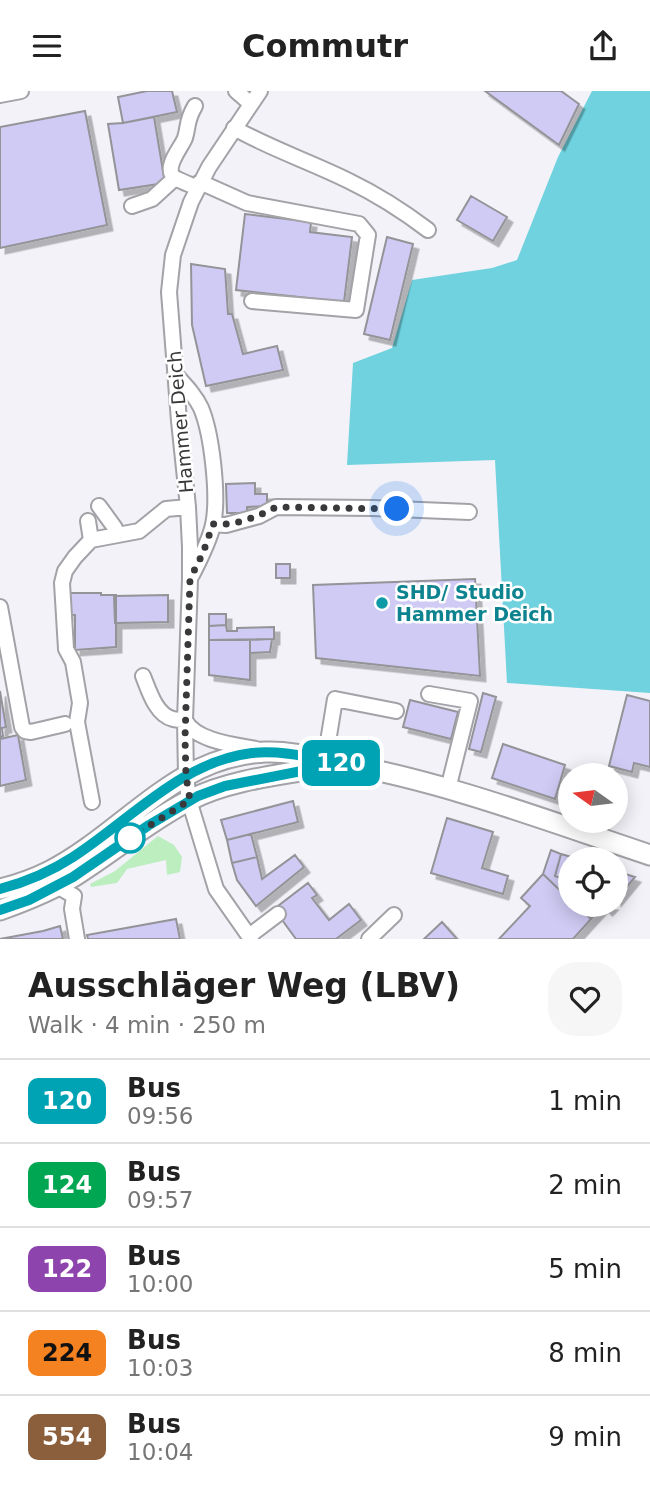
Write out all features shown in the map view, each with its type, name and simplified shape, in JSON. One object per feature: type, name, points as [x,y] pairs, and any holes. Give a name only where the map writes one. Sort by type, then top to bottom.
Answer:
[{"type":"main road","points":[[0,889],[26,882],[74,857],[186,776],[216,762],[267,752],[396,774],[650,855]]},
{"type":"main road","points":[[0,910],[65,891],[73,877],[190,800],[225,786],[334,762]]},
{"type":"street","points":[[0,95],[21,91]]},
{"type":"street","points":[[236,91],[251,104]]},
{"type":"street","name":"Hammer Deich","points":[[250,938],[216,889],[190,800],[186,776],[185,720],[190,579],[188,507],[169,292],[178,237],[199,185],[260,91]]},
{"type":"street","points":[[195,106],[187,118],[185,137],[170,166],[172,175],[176,178],[247,203],[359,224],[368,235],[356,310],[251,301]]},
{"type":"street","points":[[234,128],[398,207],[428,230]]},
{"type":"street","points":[[132,206],[152,199],[176,178]]},
{"type":"street","points":[[175,374],[201,408],[211,442],[214,482],[213,524],[190,579]]},
{"type":"street","points":[[99,506],[115,528],[116,535]]},
{"type":"street","points":[[92,802],[77,722],[80,703],[73,662],[66,649],[62,583],[65,571],[91,540],[139,531],[166,509],[188,507]]},
{"type":"street","points":[[213,524],[226,525],[259,516],[276,507],[468,512]]},
{"type":"street","points":[[88,521],[91,540]]},
{"type":"street","points":[[0,607],[22,727],[30,732],[65,724]]},
{"type":"street","points":[[143,676],[160,710],[170,719],[185,720],[199,734],[211,739],[267,752]]},
{"type":"street","points":[[429,694],[470,702],[448,789]]},
{"type":"street","points":[[334,762],[335,699],[396,711]]},
{"type":"street","points":[[65,891],[72,909],[77,939]]},
{"type":"street","points":[[250,938],[278,914]]},
{"type":"street","points":[[369,939],[394,915]]},
{"type":"green space","points":[[158,836],[174,845],[182,857],[180,872],[167,875],[166,860],[127,869],[117,883],[91,887],[90,884],[115,871]]},
{"type":"water","points":[[592,91],[650,91],[650,693],[507,683],[495,460],[347,465],[353,363],[392,348],[412,280],[492,268],[517,260],[558,157]]},
{"type":"building","points":[[147,91],[172,91],[177,112],[123,123],[118,97]]},
{"type":"building","points":[[485,91],[561,91],[579,104],[559,145]]},
{"type":"building","points":[[85,111],[107,225],[0,248],[0,127]]},
{"type":"building","points":[[154,117],[165,183],[119,190],[108,124]]},
{"type":"building","points":[[471,196],[507,217],[493,241],[457,220]]},
{"type":"building","points":[[245,214],[311,222],[310,232],[352,237],[344,302],[236,290]]},
{"type":"building","points":[[387,237],[413,244],[390,340],[364,334]]},
{"type":"building","points":[[191,264],[225,269],[228,314],[232,314],[243,354],[277,346],[283,370],[206,386],[192,325]]},
{"type":"building","points":[[255,483],[255,494],[267,494],[267,506],[247,507],[247,513],[227,513],[226,484]]},
{"type":"building","points":[[276,564],[290,564],[290,578],[276,578]]},
{"type":"building","points":[[475,579],[480,676],[316,658],[313,585]]},
{"type":"building","points":[[69,593],[116,595],[116,647],[75,650],[75,615],[69,615]]},
{"type":"building","points":[[168,595],[168,622],[115,623],[114,596]]},
{"type":"building","points":[[209,614],[226,614],[226,625],[209,626]]},
{"type":"building","points":[[226,625],[227,631],[237,631],[237,628],[274,627],[274,639],[209,640],[209,626]]},
{"type":"building","points":[[272,639],[270,652],[250,653],[250,640]]},
{"type":"building","points":[[209,640],[250,640],[250,680],[209,675]]},
{"type":"building","points":[[0,691],[6,727],[2,728],[3,736],[0,737]]},
{"type":"building","points":[[483,693],[496,697],[481,752],[469,749]]},
{"type":"building","points":[[627,695],[650,701],[650,767],[634,763],[632,772],[628,771],[628,763],[610,763]]},
{"type":"building","points":[[410,700],[458,712],[451,739],[403,727]]},
{"type":"building","points":[[18,735],[26,780],[0,786],[0,739]]},
{"type":"building","points":[[503,744],[559,763],[555,799],[492,778]]},
{"type":"building","points":[[293,801],[298,822],[227,840],[221,820]]},
{"type":"building","points":[[447,818],[493,832],[482,868],[508,876],[503,894],[431,873]]},
{"type":"building","points":[[251,834],[257,857],[232,863],[227,840]]},
{"type":"building","points":[[551,850],[558,853],[555,876],[558,877],[558,888],[543,874]]},
{"type":"building","points":[[295,855],[304,867],[256,906],[237,880],[232,863],[257,857],[262,879]]},
{"type":"building","points":[[543,874],[558,888],[558,917],[591,919],[573,939],[499,939],[530,906],[521,898]]},
{"type":"building","points":[[628,875],[635,877],[628,885]]},
{"type":"building","points":[[308,883],[317,895],[312,898],[329,920],[349,904],[361,920],[336,939],[296,939],[274,909]]},
{"type":"building","points":[[176,919],[180,939],[88,939],[87,935]]},
{"type":"building","points":[[442,922],[457,939],[424,939]]},
{"type":"building","points":[[60,926],[63,939],[0,939],[43,931]]},
{"type":"bus line","name":"120","points":[[0,889],[26,882],[74,857],[186,776],[216,762],[235,756],[267,752],[342,763],[251,780],[198,796],[149,825],[73,877],[29,900],[0,910]]},
{"type":"place","name":"SHD/ Studio Hammer Deich","points":[[382,603]]},
{"type":"route","points":[[130,838],[190,800],[185,738],[190,579],[213,524],[226,525],[259,516],[276,507],[397,509]]}]
